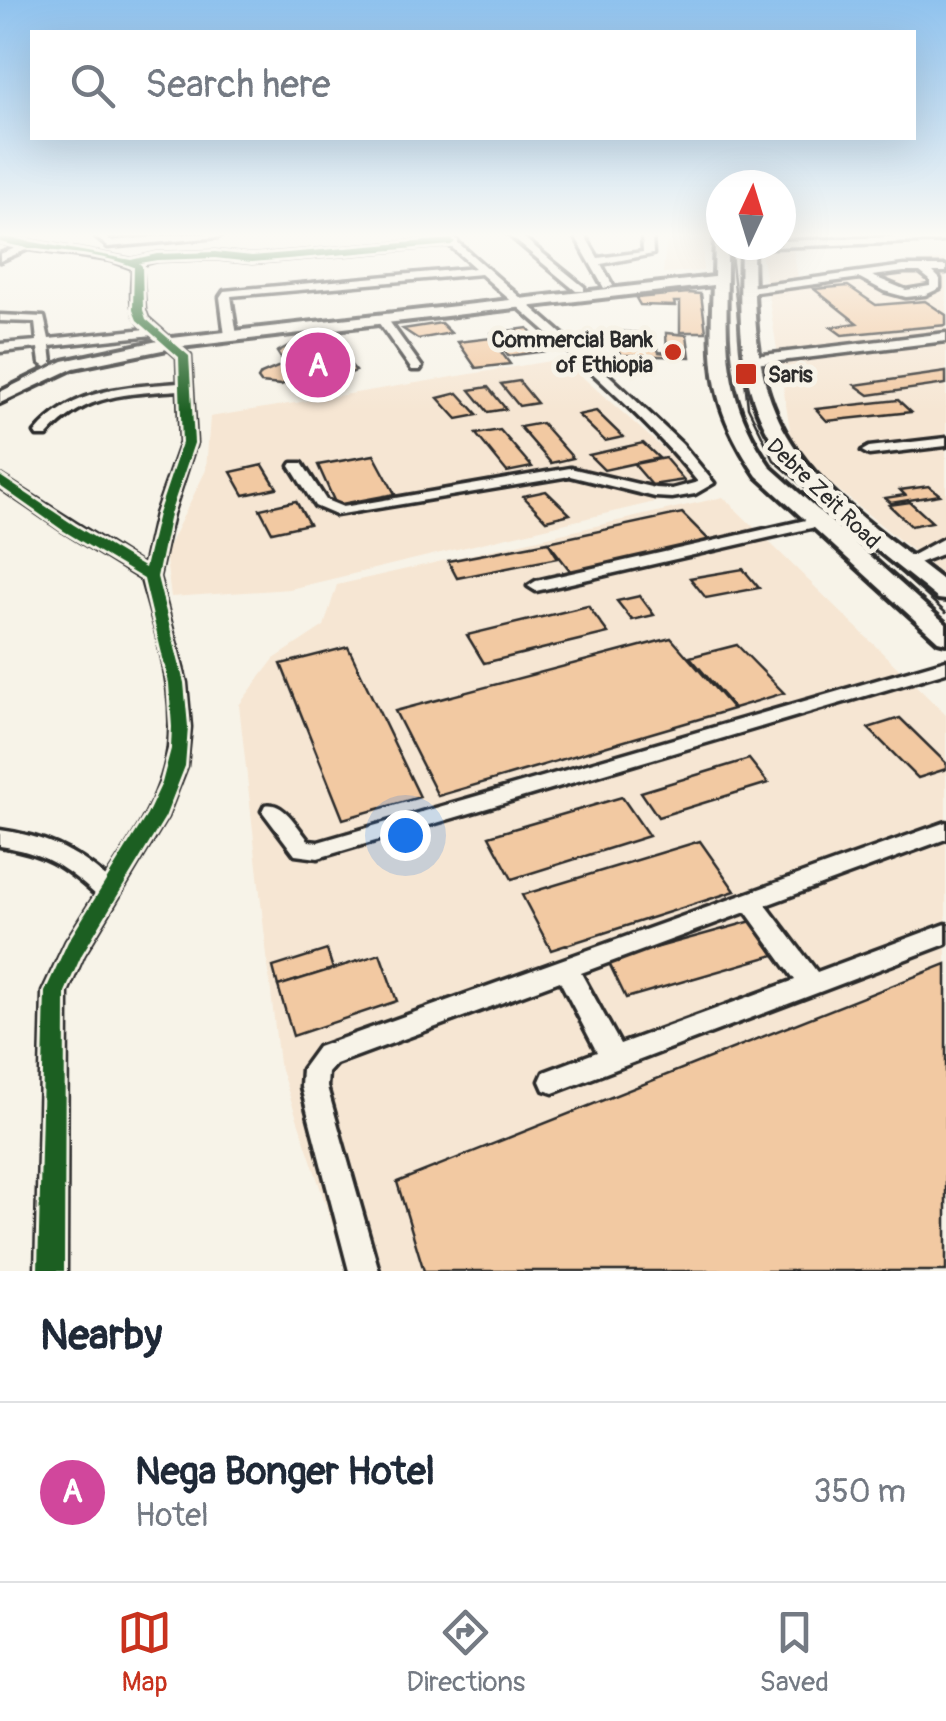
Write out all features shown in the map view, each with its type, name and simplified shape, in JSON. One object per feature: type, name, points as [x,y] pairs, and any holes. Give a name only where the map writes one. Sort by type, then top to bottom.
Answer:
[{"type":"main road","points":[[0,387],[46,363],[90,350],[161,338],[382,320],[555,293]]},
{"type":"main road","points":[[230,334],[572,293]]},
{"type":"main road","name":"Debre Zeit Road","points":[[719,293],[719,370],[728,417],[742,445],[764,472],[946,636]]},
{"type":"main road","name":"Debre Zeit Road","points":[[748,293],[755,360],[767,414],[794,457],[824,490],[946,594]]},
{"type":"main road","points":[[0,398],[69,364],[161,338]]},
{"type":"street","points":[[51,1271],[54,992],[64,965],[138,848],[180,751],[179,690],[150,577],[164,514],[188,443],[184,356],[161,338],[138,310],[139,293]]},
{"type":"street","points":[[228,293],[224,298],[230,334]]},
{"type":"street","points":[[297,466],[320,504],[340,512],[570,472],[591,473],[649,493],[698,488],[708,483],[622,394],[507,293]]},
{"type":"street","points":[[0,318],[40,319],[46,363]]},
{"type":"street","points":[[382,320],[416,366]]},
{"type":"street","points":[[0,348],[100,334],[161,338]]},
{"type":"street","points":[[755,360],[946,337]]},
{"type":"street","points":[[42,433],[62,411],[88,398],[184,386]]},
{"type":"street","points":[[869,451],[946,442]]},
{"type":"street","points":[[0,480],[68,528],[150,577]]},
{"type":"street","points":[[536,586],[819,522]]},
{"type":"street","points":[[908,562],[936,551],[946,542]]},
{"type":"street","points":[[272,811],[303,850],[318,850],[946,666]]},
{"type":"street","points":[[364,1271],[314,1087],[316,1069],[327,1056],[946,830]]},
{"type":"street","points":[[0,838],[50,846],[67,855],[109,893]]},
{"type":"street","points":[[750,902],[812,984]]},
{"type":"street","points":[[553,1081],[946,934]]},
{"type":"street","points":[[566,968],[614,1058]]},
{"type":"shaded area","points":[[768,293],[946,293],[946,578],[794,454]]},
{"type":"shaded area","points":[[562,359],[709,489],[290,589],[171,597],[165,553],[206,470],[210,417]]},
{"type":"shaded area","points":[[723,497],[946,715],[946,1271],[348,1271],[279,1064],[239,705],[274,659],[324,626],[337,585]]},
{"type":"building","points":[[819,293],[859,293],[876,305],[925,301],[946,315],[946,325],[842,335],[831,327],[857,323]]},
{"type":"building","points":[[701,294],[706,332],[680,332],[680,302],[674,302],[675,306],[640,305],[636,298]]},
{"type":"building","points":[[441,323],[451,333],[418,339],[403,329]]},
{"type":"building","points":[[528,328],[546,351],[508,356],[492,333]]},
{"type":"building","points":[[612,331],[640,333],[643,348],[667,353],[666,333],[687,335],[690,357],[622,355],[611,344]]},
{"type":"building","points":[[491,338],[510,364],[476,368],[458,342]]},
{"type":"building","points":[[290,345],[309,346],[319,359],[349,363],[356,371],[340,377],[308,374],[281,385],[261,383],[261,374],[285,364],[277,352]]},
{"type":"building","points":[[946,372],[946,384],[869,395],[855,385]]},
{"type":"building","points":[[519,381],[537,403],[519,406],[501,384]]},
{"type":"building","points":[[488,387],[506,409],[488,412],[470,390]]},
{"type":"building","points":[[458,393],[478,415],[457,419],[438,398]]},
{"type":"building","points":[[898,400],[911,412],[827,421],[816,409]]},
{"type":"building","points":[[596,411],[623,437],[605,441],[578,415]]},
{"type":"building","points":[[542,423],[573,458],[551,463],[520,427]]},
{"type":"building","points":[[500,430],[532,467],[507,472],[476,434]]},
{"type":"building","points":[[643,443],[659,458],[604,470],[589,455]]},
{"type":"building","points":[[374,455],[395,494],[336,505],[318,465]]},
{"type":"building","points":[[665,458],[684,480],[652,485],[634,464]]},
{"type":"building","points":[[263,465],[277,488],[244,495],[231,472]]},
{"type":"building","points":[[929,486],[940,495],[891,503],[885,498],[905,495],[900,490]]},
{"type":"building","points":[[546,491],[570,514],[546,520],[523,496]]},
{"type":"building","points":[[296,501],[309,524],[272,532],[260,509]]},
{"type":"building","points":[[910,502],[932,522],[911,526],[889,505]]},
{"type":"building","points":[[682,513],[710,541],[572,573],[548,542]]},
{"type":"building","points":[[548,542],[558,558],[457,578],[448,561]]},
{"type":"building","points":[[743,569],[759,588],[706,598],[690,578]]},
{"type":"building","points":[[640,596],[654,615],[632,620],[617,601]]},
{"type":"building","points":[[588,606],[608,633],[484,663],[467,635]]},
{"type":"building","points":[[671,638],[733,709],[438,796],[395,711]]},
{"type":"building","points":[[737,645],[784,693],[734,708],[690,657]]},
{"type":"building","points":[[348,647],[420,797],[343,819],[281,664]]},
{"type":"building","points":[[900,718],[946,763],[946,769],[918,778],[868,728]]},
{"type":"building","points":[[749,759],[768,783],[658,817],[641,792]]},
{"type":"building","points":[[622,797],[649,836],[512,879],[489,836]]},
{"type":"building","points":[[700,841],[735,891],[551,950],[522,895]]},
{"type":"building","points":[[752,921],[774,955],[626,998],[608,961]]},
{"type":"building","points":[[327,950],[333,969],[278,986],[273,967]]},
{"type":"building","points":[[380,954],[397,1001],[293,1036],[278,986]]},
{"type":"building","points":[[946,964],[946,1271],[424,1271],[397,1182]]},
{"type":"tram line","points":[[735,293],[748,407],[774,460],[946,613]]},
{"type":"cycle path","points":[[0,480],[150,577],[164,514],[188,443],[184,356],[142,320],[138,293]]},
{"type":"cycle path","points":[[51,1271],[55,992],[75,948],[156,817],[171,783],[179,749],[176,683],[150,577]]},
{"type":"place","name":"Commercial Bank of Ethiopia","points":[[673,352]]},
{"type":"place","name":"Nega Bonger Hotel","points":[[318,365]]},
{"type":"place","name":"Saris","points":[[746,374]]}]
